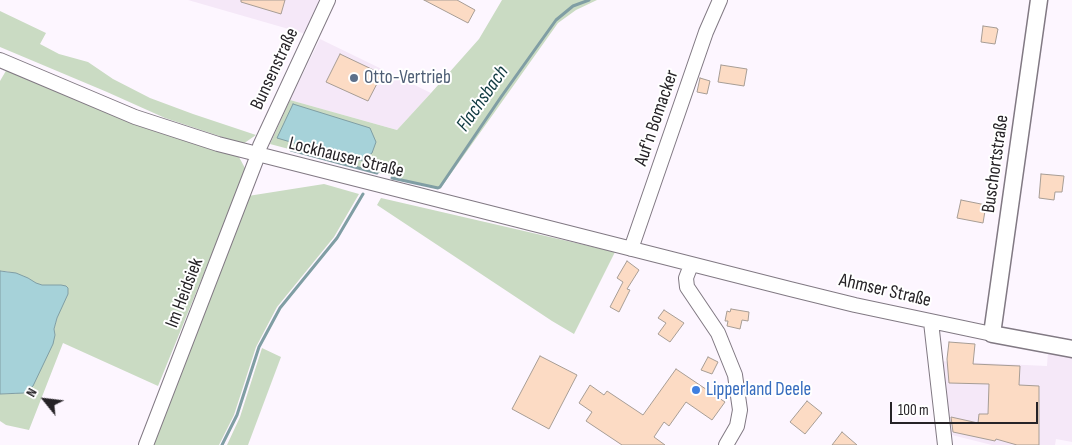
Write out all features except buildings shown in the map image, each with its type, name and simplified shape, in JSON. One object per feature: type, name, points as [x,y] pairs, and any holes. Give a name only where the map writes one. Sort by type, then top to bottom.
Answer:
[{"type":"main road","name":"Buschortstraße","points":[[992,334],[1039,0]]},
{"type":"main road","name":"Ahmser Straße","points":[[992,334],[1072,350]]},
{"type":"street","name":"Bunsenstraße","points":[[258,155],[260,146],[328,0]]},
{"type":"street","name":"Auf'n Bomacker","points":[[631,249],[706,32],[720,0]]},
{"type":"street","name":"Lockhauser Straße","points":[[0,60],[135,117],[218,144],[691,265]]},
{"type":"street","name":"Im Heidsiek","points":[[146,445],[258,155]]},
{"type":"street","name":"Ahmser Straße","points":[[691,265],[846,303],[992,334]]},
{"type":"street","points":[[691,265],[686,278],[687,287],[718,333],[735,374],[740,410],[737,426],[726,445]]},
{"type":"street","points":[[931,322],[945,445]]},
{"type":"shaded area","points":[[188,0],[323,0],[306,34]]},
{"type":"shaded area","points":[[320,39],[431,93],[397,130],[290,100]]},
{"type":"shaded area","points":[[1048,351],[1072,355],[1072,442],[1056,439],[1055,445],[992,445],[948,434],[938,361],[1047,366]]},
{"type":"green space","points":[[502,0],[597,0],[576,10],[558,23],[440,189],[270,144],[290,100],[397,130],[479,39]]},
{"type":"green space","points":[[0,11],[46,33],[40,44],[59,54],[88,62],[113,79],[150,98],[256,135],[243,144],[165,118],[0,47]]},
{"type":"green space","points":[[7,69],[149,127],[239,157],[246,170],[158,386],[63,343],[29,430],[6,425],[0,421],[0,394],[16,394],[55,335],[54,329],[61,285],[36,284],[28,278],[0,271],[0,81]]},
{"type":"green space","points":[[324,184],[359,194],[334,237],[277,307],[256,347],[234,415],[219,445],[152,445],[248,196]]},
{"type":"green space","points":[[381,198],[615,252],[574,334],[377,205]]},
{"type":"green space","points":[[262,348],[281,357],[248,445],[227,445],[240,417]]},
{"type":"water","points":[[293,104],[370,128],[376,142],[372,153],[363,160],[355,161],[277,138]]},
{"type":"water","points":[[0,271],[16,273],[42,285],[61,285],[68,288],[68,294],[54,329],[53,344],[33,386],[24,393],[0,394]]},
{"type":"waterway","name":"Flachsbach","points":[[392,178],[440,187],[556,20],[573,6],[589,0]]},
{"type":"waterway","points":[[291,150],[377,173]]},
{"type":"waterway","name":"Flachsbach","points":[[222,445],[237,415],[259,347],[280,308],[337,238],[363,194]]},
{"type":"place","name":"Otto-Vertrieb","points":[[354,78]]},
{"type":"place","name":"Lipperland Deele","points":[[696,390]]}]
